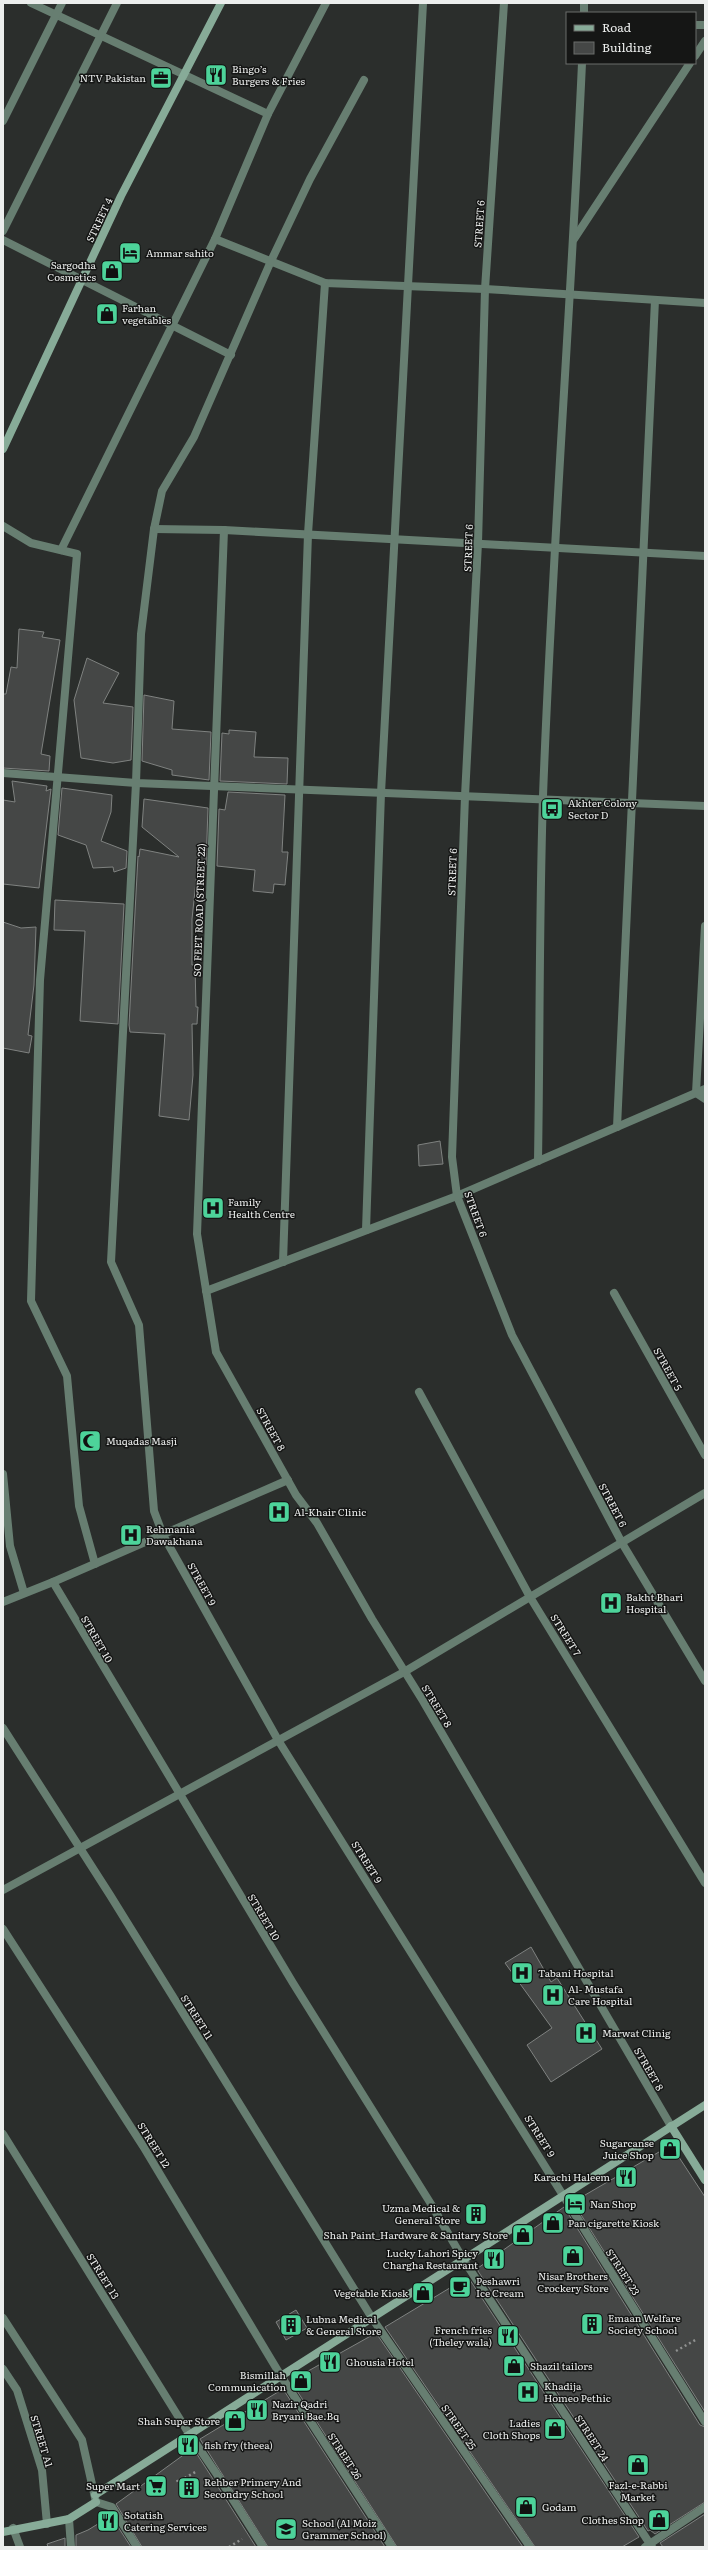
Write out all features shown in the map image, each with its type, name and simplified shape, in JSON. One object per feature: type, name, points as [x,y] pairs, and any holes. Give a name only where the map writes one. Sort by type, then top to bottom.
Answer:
[{"type":"street","points":[[31,3],[184,73],[268,114]]},
{"type":"street","points":[[3,121],[62,3]]},
{"type":"street","points":[[3,231],[117,3]]},
{"type":"street","name":"STREET 4","points":[[3,449],[121,196],[221,3]]},
{"type":"street","points":[[60,550],[215,238],[268,114],[326,3]]},
{"type":"street","points":[[366,1230],[381,793],[406,286],[423,3]]},
{"type":"street","name":"STREET 6","points":[[504,3],[485,290],[478,543],[465,796],[452,1157],[457,1196],[512,1335],[622,1543],[705,1681]]},
{"type":"street","points":[[696,54],[705,41]]},
{"type":"street","points":[[538,1161],[543,800],[554,547],[571,295],[582,64]]},
{"type":"street","points":[[574,240],[689,64]]},
{"type":"street","name":"STREET 9","points":[[364,80],[310,179],[271,261],[194,437],[162,491],[154,528],[141,634],[136,783],[111,1262],[138,1325],[154,1511],[163,1534],[278,1740],[545,2164],[562,2196]]},
{"type":"street","points":[[215,238],[325,283],[485,290],[705,303]]},
{"type":"street","points":[[3,240],[82,278],[231,355]]},
{"type":"street","points":[[283,1262],[308,534],[325,283]]},
{"type":"street","points":[[617,1127],[655,300]]},
{"type":"street","points":[[3,526],[31,543],[77,554],[40,980],[31,1301],[67,1376],[79,1506],[95,1564]]},
{"type":"street","points":[[154,528],[308,534],[705,556]]},
{"type":"street","name":"SO FEET ROAD (STREET 22)","points":[[206,1291],[196,1234],[224,530]]},
{"type":"street","points":[[3,773],[136,783],[705,806]]},
{"type":"street","points":[[696,1093],[705,926]]},
{"type":"street","points":[[206,1291],[457,1196],[705,1089]]},
{"type":"street","points":[[696,1093],[705,1099]]},
{"type":"street","name":"STREET 8","points":[[206,1291],[216,1352],[288,1480],[317,1523],[671,2126]]},
{"type":"street","name":"STREET 5","points":[[614,1293],[705,1456]]},
{"type":"street","name":"STREET 7","points":[[419,1392],[530,1597],[705,1883]]},
{"type":"street","points":[[3,1474],[10,1546],[24,1593]]},
{"type":"street","points":[[3,1602],[53,1582],[288,1480]]},
{"type":"street","points":[[3,1890],[404,1672],[705,1494]]},
{"type":"street","name":"STREET 10","points":[[53,1582],[178,1794],[463,2259]]},
{"type":"street","name":"STREET 11","points":[[3,1728],[80,1848],[372,2318]]},
{"type":"street","name":"STREET 12","points":[[3,1929],[143,2146],[281,2376]]},
{"type":"street","points":[[3,2532],[13,2528],[47,2524],[69,2519],[188,2432],[281,2376],[705,2105]]},
{"type":"street","points":[[671,2126],[705,2180]]},
{"type":"street","name":"STREET 13","points":[[3,2134],[188,2432],[262,2547]]},
{"type":"street","name":"STREET 23","points":[[562,2196],[666,2357],[705,2422]]},
{"type":"street","name":"STREET 24","points":[[463,2259],[649,2546]]},
{"type":"street","points":[[3,2318],[82,2440],[96,2499]]},
{"type":"street","name":"STREET 25","points":[[372,2318],[530,2547]]},
{"type":"street","name":"STREET A1","points":[[3,2369],[17,2390],[42,2470],[47,2524]]},
{"type":"street","name":"STREET 26","points":[[281,2376],[392,2547]]},
{"type":"street","points":[[96,2499],[112,2507],[137,2547]]},
{"type":"street","points":[[649,2546],[705,2507]]},
{"type":"street","points":[[69,2519],[71,2547]]},
{"type":"street","points":[[13,2528],[20,2547]]},
{"type":"path","points":[[666,2357],[697,2339]]},
{"type":"path","points":[[177,2480],[178,2482],[209,2463]]},
{"type":"building","points":[[19,629],[44,632],[42,637],[60,640],[41,754],[50,756],[49,771],[3,768],[3,694],[6,694],[11,667],[17,668]]},
{"type":"building","points":[[87,658],[119,673],[103,703],[133,707],[131,760],[113,763],[81,758],[74,700]]},
{"type":"building","points":[[144,695],[174,701],[172,729],[211,732],[209,780],[172,775],[172,770],[142,761]]},
{"type":"building","points":[[229,730],[256,732],[254,757],[288,758],[287,784],[220,781],[222,733],[229,734]]},
{"type":"building","points":[[12,781],[47,786],[46,791],[51,789],[39,888],[3,884],[3,800],[15,802]]},
{"type":"building","points":[[62,788],[112,795],[111,812],[101,841],[127,851],[126,868],[114,872],[113,867],[93,868],[86,845],[58,835]]},
{"type":"building","points":[[228,792],[285,795],[282,852],[288,852],[285,885],[274,884],[273,893],[253,891],[255,870],[217,866],[219,809],[225,810]]},
{"type":"building","points":[[144,799],[208,808],[206,865],[199,864],[192,919],[192,965],[195,965],[196,1007],[198,1007],[197,1024],[192,1024],[193,1075],[189,1120],[159,1116],[165,1034],[130,1032],[129,1025],[138,856],[139,857],[140,849],[179,857],[142,827]]},
{"type":"building","points":[[55,900],[124,904],[118,1024],[80,1021],[85,931],[54,930]]},
{"type":"building","points":[[3,922],[21,928],[36,927],[34,985],[28,1035],[32,1036],[29,1053],[3,1048]]},
{"type":"building","points":[[440,1141],[443,1164],[419,1166],[418,1145]]},
{"type":"building","points":[[531,1947],[551,1982],[557,1978],[602,2049],[551,2082],[527,2045],[552,2028],[505,1963]]},
{"type":"building","points":[[671,2145],[705,2197],[705,2412],[573,2202]]},
{"type":"building","points":[[564,2207],[700,2425],[705,2427],[705,2502],[655,2534],[650,2530],[648,2531],[478,2271],[478,2268]]},
{"type":"building","points":[[468,2277],[639,2537],[622,2547],[535,2547],[385,2327]]},
{"type":"building","name":"Lubna Medical & General Store","points":[[296,2310],[307,2328],[286,2340],[276,2322]]},
{"type":"building","points":[[376,2333],[523,2547],[397,2547],[292,2383],[303,2377],[301,2375]]},
{"type":"building","points":[[283,2389],[385,2547],[268,2547],[200,2439]]},
{"type":"building","points":[[193,2448],[256,2547],[142,2547],[116,2504]]},
{"type":"building","points":[[705,2514],[705,2547],[663,2547],[660,2543]]},
{"type":"building","points":[[111,2516],[131,2547],[76,2547],[76,2535],[88,2530]]},
{"type":"building","points":[[65,2538],[65,2547],[48,2547],[47,2544]]},
{"type":"place","name":"Bingo’s Burgers & Fries","points":[[216,75]]},
{"type":"place","name":"NTV Pakistan","points":[[161,78]]},
{"type":"place","name":"Ammar sahito","points":[[130,253]]},
{"type":"place","name":"Sargodha Cosmetics","points":[[112,271]]},
{"type":"place","name":"Farhan vegetables","points":[[107,314]]},
{"type":"place","name":"Akhter Colony Sector D","points":[[552,809]]},
{"type":"place","name":"Family Health Centre","points":[[213,1208]]},
{"type":"place","name":"Muqadas Masji","points":[[90,1441]]},
{"type":"place","name":"Al-Khair Clinic","points":[[279,1512]]},
{"type":"place","name":"Rehmania Dawakhana","points":[[131,1535]]},
{"type":"place","name":"Bakht Bhari Hospital","points":[[611,1603]]},
{"type":"place","name":"Tabani Hospital","points":[[522,1973]]},
{"type":"place","name":"Al- Mustafa Care Hospital","points":[[553,1995]]},
{"type":"place","name":"Marwat Clinig","points":[[586,2033]]},
{"type":"place","name":"Sugarcanse Juice Shop","points":[[670,2149]]},
{"type":"place","name":"Karachi Haleem","points":[[626,2177]]},
{"type":"place","name":"Nan Shop","points":[[575,2204]]},
{"type":"place","name":"Uzma Medical & General Store","points":[[476,2214]]},
{"type":"place","name":"Pan cigarette Kiosk","points":[[553,2223]]},
{"type":"place","name":"Shah Paint_Hardware & Sanitary Store","points":[[523,2235]]},
{"type":"place","name":"Nisar Brothers Crockery Store","points":[[573,2256]]},
{"type":"place","name":"Lucky Lahori Spicy Chargha Restaurant","points":[[494,2259]]},
{"type":"place","name":"Peshawri Ice Cream","points":[[460,2287]]},
{"type":"place","name":"Vegetable Kiosk","points":[[423,2293]]},
{"type":"place","name":"Emaan Welfare Society School","points":[[592,2324]]},
{"type":"place","name":"Lubna Medical & General Store","points":[[291,2325]]},
{"type":"place","name":"French fries (Theley wala)","points":[[508,2336]]},
{"type":"place","name":"Ghousia Hotel","points":[[330,2362]]},
{"type":"place","name":"Shazil tailors","points":[[514,2366]]},
{"type":"place","name":"Bismillah Communication","points":[[301,2381]]},
{"type":"place","name":"Khadija Homeo Pethic","points":[[528,2392]]},
{"type":"place","name":"Nazir Qadri Bryani Bae.Bq","points":[[257,2410]]},
{"type":"place","name":"Shah Super Store","points":[[235,2421]]},
{"type":"place","name":"Ladies Cloth Shops","points":[[555,2429]]},
{"type":"place","name":"fish fry (theea)","points":[[188,2445]]},
{"type":"place","name":"Fazl-e-Rabbi Market","points":[[638,2465]]},
{"type":"place","name":"Super Mart","points":[[156,2486]]},
{"type":"place","name":"Rehber Primery And Secondry School","points":[[189,2488]]},
{"type":"place","name":"Godam","points":[[526,2507]]},
{"type":"place","name":"Clothes Shop","points":[[659,2520]]},
{"type":"place","name":"Sotatish Catering Services","points":[[108,2521]]},
{"type":"place","name":"School (Al Moiz Grammer School)","points":[[286,2529]]}]
